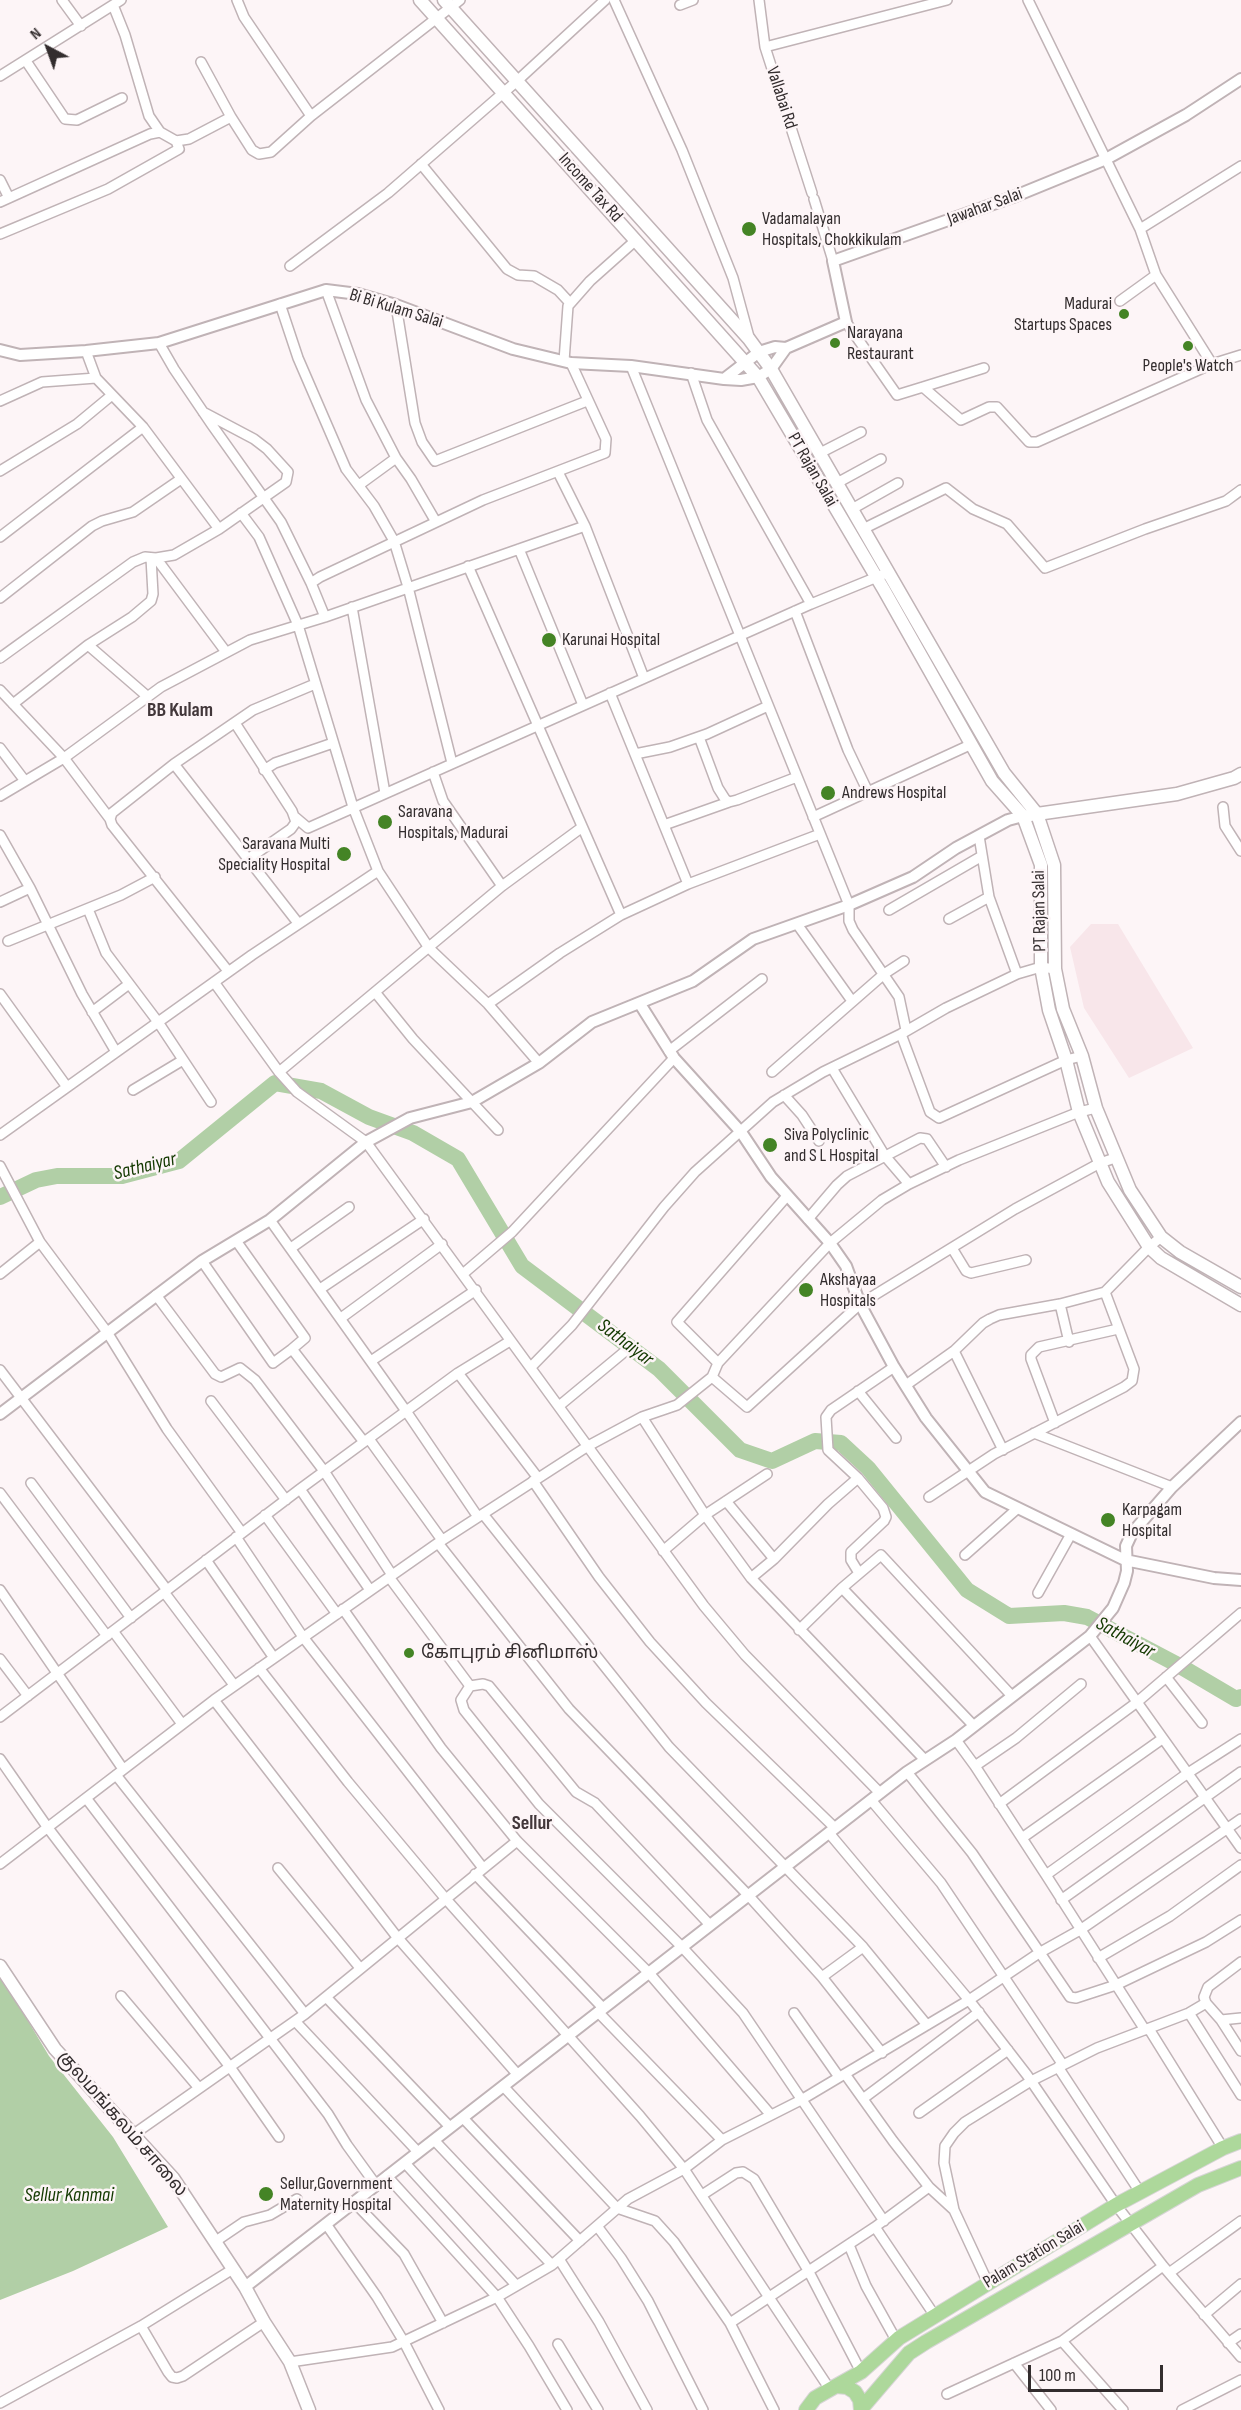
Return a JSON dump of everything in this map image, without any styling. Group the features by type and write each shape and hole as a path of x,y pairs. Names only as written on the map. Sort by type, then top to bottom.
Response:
{"main road":[{"name":"Income Tax Rd","path":"420,0 758,377"},
{"name":"Income Tax Rd","path":"452,3 517,81 749,339 771,369"},
{"name":"PT Rajan Salai","path":"771,369 863,529 882,575"},
{"name":"PT Rajan Salai","path":"758,377 882,575 942,680 1004,773 1037,814 1054,866 1055,969 1063,1009 1082,1056 1096,1108 1130,1190 1161,1238 1180,1252 1241,1287"},
{"name":"PT Rajan Salai","path":"942,680 972,744 993,781 1023,816 1041,865 1041,967 1049,1010 1066,1060 1079,1112 1108,1182 1149,1247 1161,1258 1241,1305"},
{"path":"1023,816 1177,794 1241,774"},
{"name":"குலமங்கலம் சாலை","path":"0,1966 55,2049 173,2178 216,2241 290,2362 309,2410"},
{"name":"Palam Station Salai","path":"804,2409 833,2387 861,2372 896,2340 988,2283 1116,2205 1223,2148 1241,2141"},
{"name":"Palam Station Salai","path":"861,2410 909,2353 1198,2185 1241,2168"},
{"path":"833,2387 847,2387 855,2392 860,2400 861,2410"}],"street":[{"path":"62,0 81,26"},
{"path":"237,0 244,17 311,116"},
{"path":"290,266 387,194 517,81 605,0"},
{"path":"614,0 690,171 733,278 749,339"},
{"path":"680,5 693,0"},
{"name":"Vallabai Rd","path":"759,0 765,47 833,261"},
{"path":"765,47 945,0"},
{"path":"1028,0 1140,230 1156,275 1212,364"},
{"path":"0,76 117,2 149,116 159,132 176,141 189,139 231,117"},
{"path":"201,62 252,150 264,154 271,152 311,116 437,19 452,3"},
{"path":"26,61 65,119 76,120 122,98"},
{"name":"Jawahar Salai","path":"833,261 1013,197 1106,159 1186,115 1241,79"},
{"path":"0,180 4,200 159,132"},
{"path":"0,234 108,189 179,150 176,141"},
{"path":"421,164 507,269 518,275 534,276 558,290 570,303"},
{"path":"1140,230 1241,166"},
{"path":"311,582 483,500 605,453 606,439 568,362 568,306 590,282 636,240"},
{"path":"833,261 846,322 897,395 984,368"},
{"path":"1120,301 1156,275"},
{"path":"326,290 366,400 396,458 436,522"},
{"name":"Bi Bi Kulam Salai","path":"0,350 20,354 86,351 159,343 326,290 357,294 396,305 513,349 568,362 631,366 741,380 758,377 771,369"},
{"path":"280,304 298,358 346,469 374,506 394,542 408,587 452,763"},
{"path":"396,305 415,423 422,442 435,461 587,401"},
{"path":"723,379 759,352 775,347 786,348 846,322"},
{"path":"159,343 203,412 281,522 325,616"},
{"path":"771,369 786,348"},
{"path":"86,351 96,378 143,427 219,530"},
{"path":"923,387 961,420 989,407 997,407 1029,442 1037,442 1212,364 1241,355"},
{"path":"631,366 849,905 849,921 899,996 903,1032 930,1112 939,1118 1066,1060 1082,1056"},
{"path":"691,373 707,420 811,604"},
{"path":"0,401 42,382 96,378"},
{"path":"0,471 77,424 112,395"},
{"path":"0,658 126,567 145,558 174,555 219,530 286,482 289,477 285,467 254,439 203,412"},
{"path":"0,537 143,427"},
{"path":"820,453 861,432"},
{"path":"359,485 396,458"},
{"path":"837,483 881,459"},
{"path":"558,472 585,526 644,678"},
{"path":"0,598 92,526 102,520 133,512 182,479"},
{"path":"852,509 898,483"},
{"path":"863,529 946,488 973,509 1007,524 1045,568 1145,529 1226,501 1241,490"},
{"path":"241,513 259,537 298,626 353,807 378,870 429,948 488,1004 539,1063"},
{"path":"0,796 64,758 161,687 250,640 298,626 585,526"},
{"path":"519,549 583,705"},
{"path":"13,704 88,645 132,617 151,601 154,558"},
{"path":"154,558 226,652"},
{"path":"468,566 536,726 621,915"},
{"path":"235,723 295,817 308,828 740,635 882,575"},
{"path":"352,607 385,793"},
{"path":"795,611 848,750 868,792"},
{"path":"88,645 148,697"},
{"path":"110,819 112,813 174,764 253,710 315,684"},
{"path":"0,691 64,758 110,819 112,825 228,971"},
{"path":"610,693 688,884"},
{"path":"635,754 670,747 699,737 768,706"},
{"path":"699,737 718,788 729,802"},
{"path":"264,770 333,743"},
{"path":"813,817 972,744"},
{"path":"0,748 25,780"},
{"path":"174,764 298,923"},
{"path":"433,772 443,801 502,886"},
{"path":"664,825 797,777"},
{"path":"1223,807 1225,826 1241,851"},
{"path":"0,1414 202,1261 270,1221 366,1142 410,1118 472,1102 539,1063 592,1022 693,981 753,939 849,905 914,877 956,848 1008,820 1023,816"},
{"path":"248,859 291,829 296,822 295,817"},
{"path":"279,1072 502,886 581,828"},
{"path":"488,1004 560,953 621,915 688,884 820,834"},
{"path":"0,835 30,888 92,1012 116,1052"},
{"path":"979,836 989,897 1017,974"},
{"path":"889,910 982,856"},
{"path":"0,1135 228,971 378,870"},
{"path":"8,941 88,909 155,877"},
{"path":"0,902 30,888"},
{"path":"949,919 989,897"},
{"path":"88,909 100,942 158,1022 211,1102"},
{"path":"797,924 852,1001"},
{"path":"772,1072 884,974 904,961"},
{"path":"531,1367 572,1325 664,1207 695,1172 773,1102 946,1008 1017,974 1041,967 1055,969"},
{"path":"464,1273 512,1232 671,1055 762,979"},
{"path":"214,982 279,1072 297,1092 366,1142 464,1273 510,1341 704,1606 745,1655 880,1793"},
{"path":"92,1012 129,984"},
{"path":"375,992 414,1039 498,1130"},
{"path":"0,994 67,1087"},
{"path":"640,1004 671,1055 741,1132 771,1177 830,1243 846,1266 860,1304 894,1367 926,1418 985,1492 1125,1560 1214,1578 1241,1580"},
{"path":"133,1090 183,1060"},
{"path":"832,1068 885,1156 909,1184"},
{"path":"784,1095 802,1115 819,1141"},
{"path":"0,1864 234,1685 440,1541 588,1446 642,1417 677,1405 712,1377 718,1363 830,1243 882,1200 909,1184 946,1167 1079,1112 1096,1108"},
{"path":"808,1219 837,1185 860,1168 920,1138 925,1137 946,1167"},
{"path":"712,1377 747,1407 860,1304 1015,1209 1101,1163 1115,1158"},
{"path":"0,1166 40,1242 107,1332 167,1429 239,1535 303,1637 479,1871 601,2010 722,2140"},
{"path":"718,1363 677,1322 788,1196"},
{"path":"291,1248 349,1207"},
{"path":"320,1289 424,1219"},
{"path":"270,1221 481,1515 669,1747 863,1947 927,2025"},
{"path":"906,1385 954,1351 983,1323 999,1315 1060,1304 1105,1292 1149,1247 1161,1238"},
{"path":"0,1274 40,1242"},
{"path":"202,1261 273,1363 305,1338 237,1242"},
{"path":"341,1318 442,1244"},
{"path":"952,1248 966,1270 971,1273 1026,1260"},
{"path":"371,1361 476,1290"},
{"path":"929,1497 1003,1450 1124,1388 1132,1381 1134,1369 1105,1292"},
{"path":"156,1295 216,1374 221,1377 240,1368 255,1380 324,1471 391,1576 470,1686"},
{"path":"1060,1304 1069,1342"},
{"path":"1055,1423 1031,1355 1039,1347 1118,1329"},
{"path":"0,1717 366,1440 458,1373 510,1341"},
{"path":"559,1406 629,1348"},
{"path":"292,1349 366,1440 440,1541 569,1708 748,1894 822,1977 882,2053"},
{"path":"954,1351 1003,1450"},
{"path":"859,1573 852,1560 851,1552 886,1517 883,1508 858,1478 828,1450 826,1418 831,1410 894,1367"},
{"path":"0,1370 234,1685"},
{"path":"458,1373 535,1480 599,1577 650,1642 832,1830 1008,2050 1116,2205 1166,2270 1241,2357"},
{"path":"858,1391 896,1438"},
{"path":"211,1401 286,1500"},
{"path":"642,1417 705,1515 752,1578 925,1760"},
{"path":"245,2287 748,1894 907,1772 956,1740 1011,1695 1090,1636 1113,1608 1124,1583 1127,1571 1126,1546 1132,1533 1172,1487 1241,1422"},
{"path":"1034,1433 1172,1487"},
{"path":"663,1551 705,1515 767,1474"},
{"path":"752,1578 858,1478"},
{"path":"31,1483 131,1618"},
{"path":"300,1489 370,1590"},
{"path":"0,1493 182,1724"},
{"path":"726,1501 774,1559"},
{"path":"965,1555 1018,1508"},
{"path":"266,1515 441,1748 517,1841 649,1973 770,2114"},
{"path":"1038,1593 1071,1534"},
{"path":"799,1630 877,1556 884,1557 1011,1695"},
{"path":"206,1560 274,1658"},
{"path":"842,1588 973,1725"},
{"path":"0,1590 119,1772 305,2014"},
{"path":"999,1804 1136,1703 1241,1613"},
{"path":"1090,1636 1241,1848"},
{"path":"0,1659 28,1696"},
{"path":"259,1668 348,1782 445,1899 640,2116 684,2169 833,2387"},
{"path":"1166,1677 1202,1723"},
{"path":"975,1766 1016,1738 1081,1683"},
{"path":"710,1925 595,1803 576,1792 489,1686 483,1684 470,1686 461,1700 464,1710 539,1804 682,1947 743,2013 884,2221"},
{"path":"214,1700 397,1937 518,2075"},
{"path":"1022,1838 1162,1739"},
{"path":"1046,1875 1188,1773 1241,1739"},
{"path":"956,1740 1223,2148"},
{"path":"0,1759 48,1828 230,2067 279,2137"},
{"path":"907,1772 972,1852 1070,1997 1076,1998 1116,1985 1206,1942 1241,1920"},
{"path":"1061,1900 1241,1772"},
{"path":"86,1798 328,2114 376,2185"},
{"path":"871,1800 941,1883 1005,1976 1140,2192"},
{"path":"290,2362 392,2347 497,2297 556,2262 628,2199 684,2169 722,2140 801,2100 969,2000 1039,1953 1080,1930 1241,1819"},
{"path":"134,2134 305,2014 517,1841"},
{"path":"1098,1958 1170,1916 1241,1865"},
{"path":"278,1868 360,1968"},
{"path":"822,1977 863,1947"},
{"path":"1241,1962 1208,1987 1204,1997 1206,2004 1221,2020 1241,2051"},
{"path":"121,1996 199,2088"},
{"path":"326,1997 450,2127"},
{"path":"988,2283 954,2210 944,2163 945,2146 954,2133 965,2122 1031,2081 1097,2048 1189,2013 1206,2004"},
{"path":"864,2098 979,2012"},
{"path":"794,2013 842,2076 864,2098 893,2142 929,2187 954,2210"},
{"path":"1189,2013 1241,2095"},
{"path":"1221,2020 1241,2018"},
{"path":"295,2021 418,2152"},
{"path":"919,2113 1008,2050"},
{"path":"502,2086 617,2208 655,2222 674,2242 730,2323 774,2410"},
{"path":"463,2118 580,2241"},
{"path":"434,2140 556,2262 599,2322 646,2410"},
{"path":"405,2163 516,2285"},
{"path":"702,2195 736,2173 743,2172 754,2179 809,2272 861,2372"},
{"path":"387,2176 497,2297 567,2410"},
{"path":"730,2323 875,2228 929,2187"},
{"path":"216,2241 244,2222 270,2215 297,2199"},
{"path":"354,2202 404,2254 443,2323"},
{"path":"947,2394 1062,2341 1241,2221"},
{"path":"326,2224 377,2297 404,2342 439,2410"},
{"path":"597,2226 621,2258 648,2301 703,2410"},
{"path":"875,2228 935,2316"},
{"path":"849,2245 866,2286 896,2340"},
{"path":"4,2410 0,2402 141,2326 233,2269"},
{"path":"1204,2315 1241,2284"},
{"path":"141,2326 168,2372 172,2377 177,2378 264,2322"},
{"path":"1228,2343 1241,2334"},
{"path":"1062,2341 1123,2410"},
{"path":"558,2344 598,2410"},
{"path":"1014,2363 1052,2410"},
{"path":"1182,2410 1241,2380"}],"shaded area":[{"path":"1091,924 1118,924 1193,1048 1129,1078 1084,1008 1070,947"}],"water":[{"name":"Sellur Kanmai","path":"0,1974 49,2056 113,2137 168,2227 73,2271 0,2300"}],"waterway":[{"name":"Sathaiyar","path":"0,1197 36,1180 57,1176 122,1176 179,1161 275,1083 321,1091 369,1117 413,1133 458,1159 522,1266 659,1369 740,1450 772,1461 815,1441 841,1443 868,1468 967,1590 1009,1616 1064,1613 1087,1617 1180,1666 1236,1699 1241,1697"}],"place":[{"name":"Vadamalayan Hospitals, Chokkikulam","path":"749,229"},
{"name":"Madurai Startups Spaces","path":"1124,314"},
{"name":"Narayana Restaurant","path":"835,343"},
{"name":"People's Watch","path":"1188,346"},
{"name":"Karunai Hospital","path":"549,640"},
{"name":"Andrews Hospital","path":"828,793"},
{"name":"Saravana Hospitals, Madurai","path":"385,822"},
{"name":"Saravana Multi Speciality Hospital","path":"344,854"},
{"name":"Siva Polyclinic and S L Hospital","path":"770,1145"},
{"name":"Akshayaa Hospitals","path":"806,1290"},
{"name":"Karpagam Hospital","path":"1108,1520"},
{"name":"கோபுரம் சினிமாஸ்","path":"409,1653"},
{"name":"Sellur,Government Maternity Hospital","path":"266,2194"}],"district":[{"name":"BB Kulam","path":"180,711"},
{"name":"Sellur","path":"532,1824"}]}
